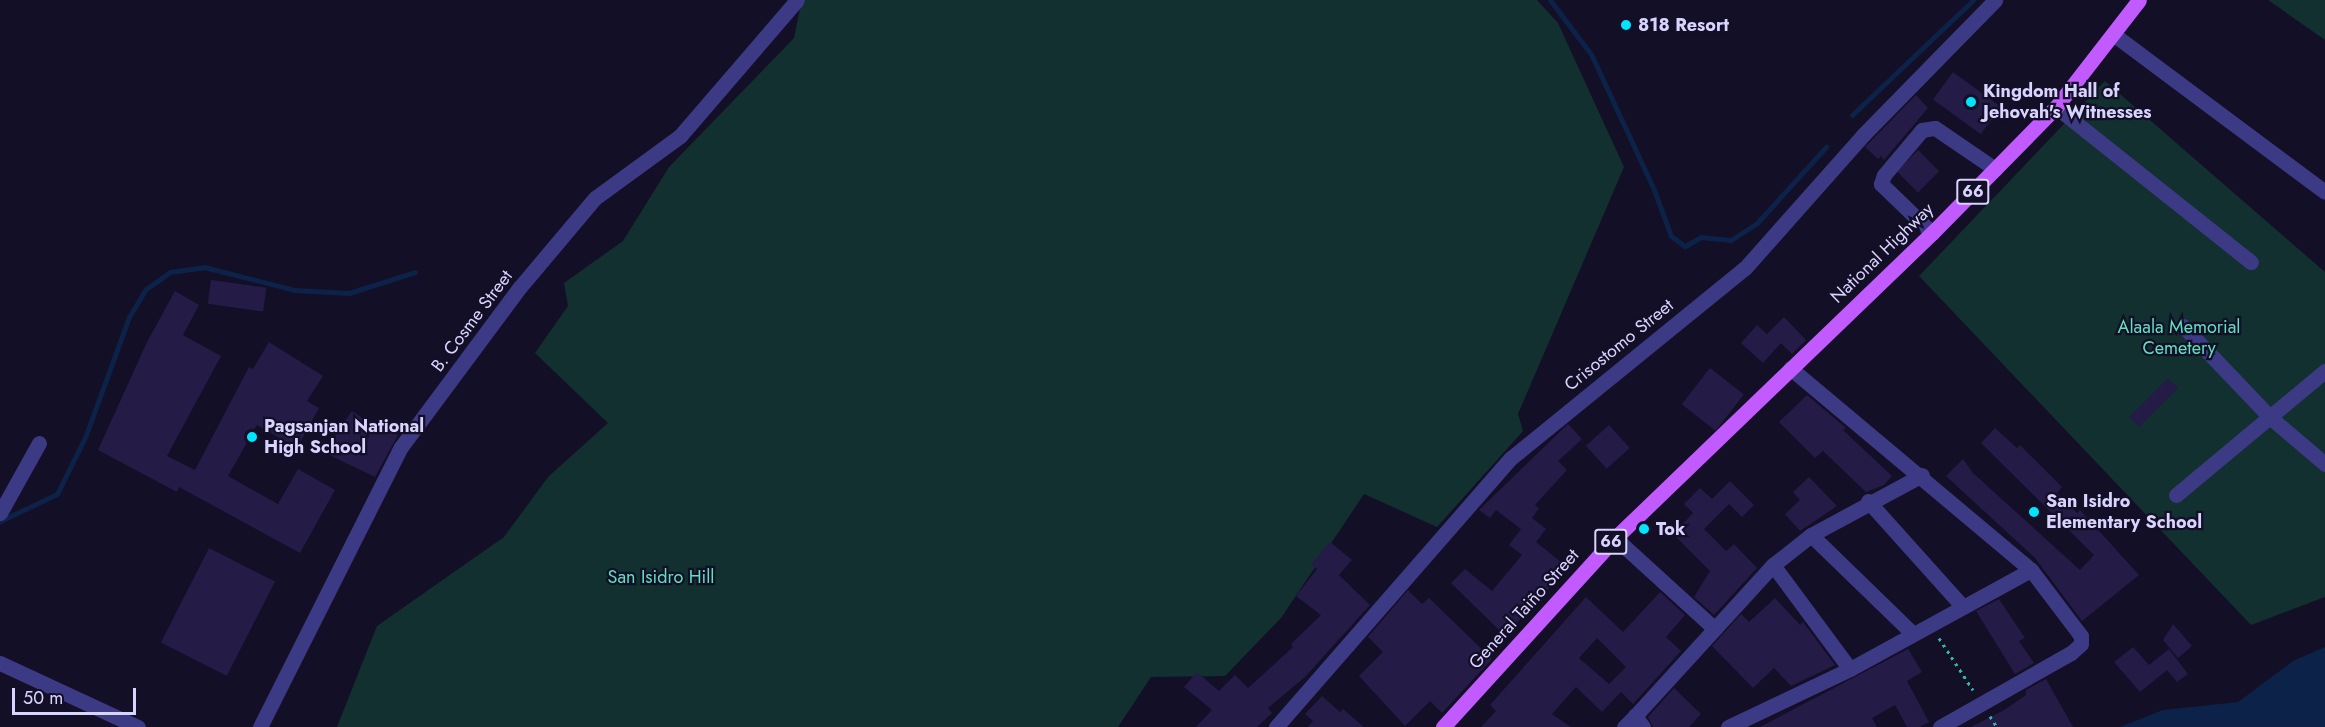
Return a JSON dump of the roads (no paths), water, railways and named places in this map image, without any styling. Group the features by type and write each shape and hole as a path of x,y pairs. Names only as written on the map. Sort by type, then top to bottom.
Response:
{"main road":[{"name":"National Highway","path":"1790,368 1932,233 2055,107 2139,0"},
{"name":"General Taiño Street","path":"1443,727 1615,538 1790,368"}],"street":[{"name":"B. Cosme Street","path":"260,727 401,447 520,288 595,198 680,136 797,0"},
{"name":"Crisostomo Street","path":"1276,727 1511,458 1745,268 1863,135 1995,0"},
{"path":"2113,34 2325,192"},
{"path":"2055,107 2250,261"},
{"path":"1932,233 1881,184 1884,175 1922,130 1935,128 1995,169"},
{"path":"2183,326 2271,418 2325,464"},
{"path":"1790,368 1922,475 2031,570 2081,636 2081,644 1983,705 1940,727"},
{"path":"2176,495 2325,371"},
{"path":"0,513 39,443"},
{"path":"1634,723 1714,628 1773,565 1811,535 1868,501 1922,475"},
{"path":"1868,501 1963,607"},
{"path":"1811,535 1913,634"},
{"path":"1615,538 1714,628"},
{"path":"1773,565 1850,669"},
{"path":"1728,727 1850,669 2031,570"},
{"path":"0,663 138,727"}],"water":[{"path":"2325,647 2325,727 2120,727 2163,710 2238,702 2293,661"}],"waterway":[{"path":"1550,0 1591,54 1654,190 1671,236 1685,246 1701,237 1731,240 1757,223 1826,147"},
{"path":"1852,115 1973,0"},
{"path":"0,521 57,494 86,435 129,317 146,289 170,272 204,267 295,290 349,293 415,272"}],"place":[{"name":"818 Resort","path":"1626,25"},
{"name":"Kingdom Hall of Jehovah's Witnesses","path":"1971,102"},
{"name":"Pagsanjan National High School","path":"252,437"},
{"name":"San Isidro Elementary School","path":"2034,512"},
{"name":"Tok","path":"1644,529"}],"park label":[{"name":"Alaala Memorial Cemetery","path":"2179,338"},
{"name":"San Isidro Hill","path":"661,577"}]}
